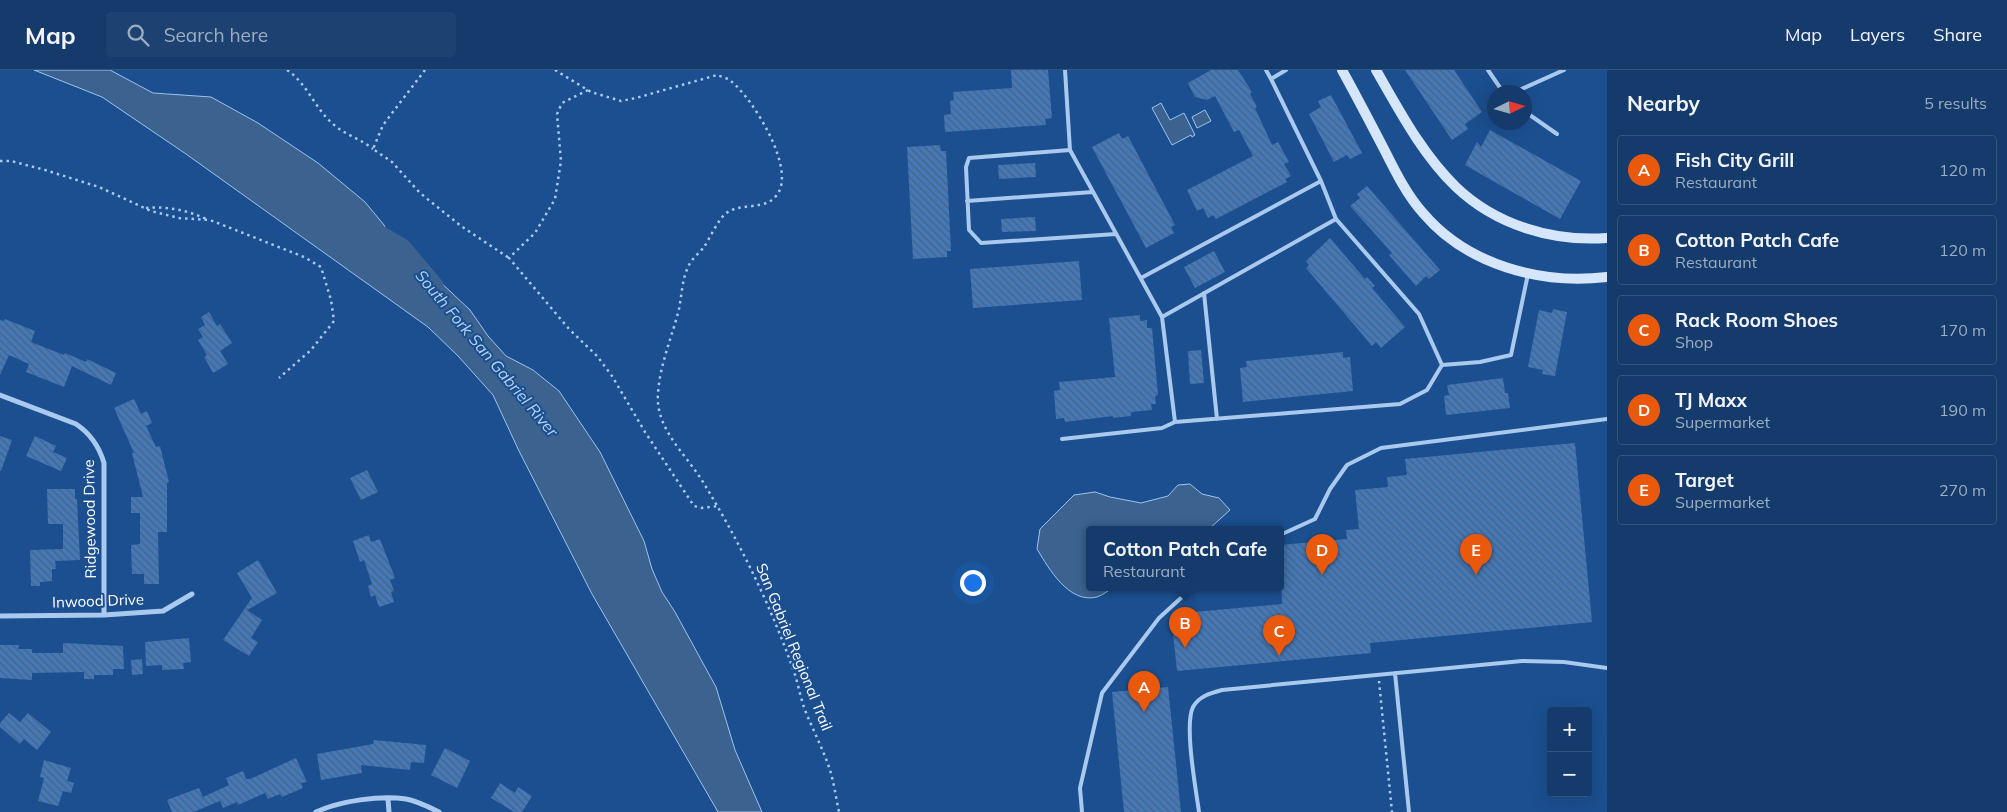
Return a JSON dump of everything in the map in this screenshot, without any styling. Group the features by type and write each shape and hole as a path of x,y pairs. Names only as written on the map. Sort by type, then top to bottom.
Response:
{"street":[{"path":"1342,70 1401,181 1422,212 1448,236 1469,250 1491,261 1528,274 1558,278 1607,277"},
{"path":"1376,70 1430,158 1455,186 1473,201 1511,222 1538,232 1561,238 1607,238"},
{"name":"Ridgewood Drive","path":"0,395 76,424 86,430 100,450 104,463 104,615"},
{"name":"Inwood Drive","path":"0,616 104,615 164,611 192,594"},
{"path":"389,799 389,812"},
{"path":"316,812 346,803 389,799 406,799 439,812"}],"lane":[{"path":"1065,70 1070,150 1162,316 1175,422"},
{"path":"1266,70 1321,181 1336,219 1419,314 1442,365"},
{"path":"1271,78 1286,70"},
{"path":"1488,70 1498,85"},
{"path":"1531,85 1564,70"},
{"path":"1532,116 1557,134"},
{"path":"1070,150 969,158 966,167 969,230 981,243 1116,234"},
{"path":"1141,278 1321,181"},
{"path":"967,201 1093,192"},
{"path":"1162,316 1336,219"},
{"path":"1442,365 1480,362 1511,355 1528,274"},
{"path":"1204,293 1217,419"},
{"path":"1062,439 1162,428 1175,422 1400,404 1427,390 1442,365"},
{"path":"1284,533 1315,519 1330,489 1347,465 1381,448 1607,419"},
{"path":"1082,812 1080,788 1102,693 1159,618 1189,591"},
{"path":"1198,812 1189,726 1193,707 1206,694 1222,690 1522,661 1564,662 1607,668"},
{"path":"1395,673 1409,812"}],"path":[{"path":"287,70 296,76 332,124 349,135 365,142 392,162 420,194 461,226 509,258 569,329 597,356 607,369 645,432 694,506 701,508 718,506"},
{"path":"373,149 383,125 425,70"},
{"name":"San Gabriel Regional Trail","path":"555,70 588,90 607,98 621,101 717,76 730,80 739,88 763,122 778,154 781,187 776,196 767,203 732,209 722,216 707,242 690,264 682,283 679,307 662,370 658,393 659,411 672,441 693,466 718,506 755,576 794,670 805,709 830,772 839,812"},
{"path":"509,258 535,233 555,199 562,161 557,114 562,103 588,90"},
{"path":"0,162 11,161 45,170 99,187 143,208 178,218 210,220"},
{"path":"143,208 159,207 184,211 304,257 321,267 331,300 334,321 311,350 279,378"},
{"path":"1378,674 1392,812"}],"water":[{"path":"34,70 110,70 153,93 211,97 258,123 318,163 365,202 384,225 394,248 400,255 436,278 470,310 488,336 506,356 533,370 559,391 600,452 644,541 652,569 662,592 716,687 735,750 762,812 718,812 592,594 519,451 493,395 458,356 428,327 186,154 102,97"},
{"path":"1161,103 1170,120 1184,113 1195,135 1192,137 1191,135 1172,145 1152,108"},
{"path":"1205,110 1211,121 1197,128 1192,117"},
{"path":"1190,484 1202,494 1219,498 1230,510 1212,526 1086,526 1086,591 1107,591 1097,597 1087,598 1069,590 1054,575 1037,549 1040,529 1074,495 1095,492 1141,503 1168,496 1178,485"}],"building":[{"path":"1011,70 1048,70 1052,118 1045,119 1046,125 945,132 944,115 951,114 950,101 954,100 953,92 1012,88"},
{"path":"1211,70 1238,70 1252,92 1250,94 1257,107 1255,108 1272,145 1278,142 1289,162 1284,164 1291,176 1285,179 1287,182 1216,219 1213,215 1208,218 1203,208 1197,211 1187,190 1253,156 1239,130 1234,132 1215,96 1207,100 1195,97 1188,83"},
{"path":"1405,70 1454,70 1482,112 1465,124 1468,129 1452,140"},
{"path":"1331,95 1362,153 1350,159 1347,155 1334,162 1309,114 1321,107 1318,101"},
{"path":"1490,130 1581,181 1560,219 1465,165 1477,142 1481,147"},
{"path":"1119,133 1122,139 1128,136 1175,225 1171,227 1174,233 1146,248 1092,147"},
{"path":"940,145 941,151 946,151 951,251 947,251 947,257 913,259 907,147"},
{"path":"1035,163 1036,177 999,179 998,165"},
{"path":"1367,186 1440,270 1429,279 1426,276 1416,286 1389,255 1392,253 1350,206 1360,198 1357,194"},
{"path":"1035,217 1036,231 1002,232 1001,219"},
{"path":"1330,238 1365,279 1367,277 1375,286 1372,288 1405,327 1381,348 1376,342 1372,346 1306,268 1309,265 1306,261"},
{"path":"1214,251 1225,272 1195,288 1184,267"},
{"path":"1079,261 1082,300 973,308 970,269"},
{"path":"1553,309 1567,312 1555,376 1542,374 1543,370 1528,367 1539,310 1552,313"},
{"path":"209,312 217,326 220,324 232,343 220,351 228,364 213,373 204,357 207,355 198,340 203,337 198,329 205,325 201,317"},
{"path":"1140,315 1140,321 1147,320 1147,328 1152,328 1158,395 1155,396 1156,404 1151,404 1152,410 1131,412 1131,416 1113,418 1113,416 1065,422 1064,418 1056,419 1054,391 1060,390 1059,382 1115,377 1109,318"},
{"path":"5,319 35,331 31,342 86,362 87,359 116,373 111,385 72,366 64,387 26,372 29,364 9,355 0,375 0,320 4,321"},
{"path":"1201,350 1204,383 1190,384 1188,351"},
{"path":"1343,352 1343,358 1350,357 1353,391 1243,402 1240,368 1247,367 1246,361"},
{"path":"1503,378 1510,408 1446,415 1444,396 1449,395 1447,385"},
{"path":"134,399 141,414 147,411 152,423 146,426 156,447 160,446 169,482 167,483 167,532 158,532 159,584 144,584 144,574 132,574 131,545 140,544 140,513 131,513 131,497 143,497 132,453 134,453 114,408"},
{"path":"0,436 12,440 1,471 0,470"},
{"path":"35,436 56,446 53,452 67,458 61,471 26,456"},
{"path":"1575,443 1592,622 1370,643 1371,653 1177,671 1171,614 1282,604 1282,591 1284,591 1284,545 1347,539 1346,530 1359,529 1355,490 1388,487 1387,477 1407,475 1405,459"},
{"path":"367,470 378,492 361,500 350,478"},
{"path":"47,489 75,489 80,560 55,561 56,569 52,569 52,581 40,582 40,586 31,586 30,550 63,549 63,524 48,524"},
{"path":"369,535 371,542 380,539 395,578 390,580 394,591 391,592 394,602 379,607 375,595 371,597 368,586 372,584 364,560 360,562 353,541"},
{"path":"258,560 277,593 247,610 262,620 251,638 258,642 249,656 223,640 252,598 237,573"},
{"path":"189,638 191,662 183,663 184,669 162,670 162,665 146,666 145,642"},
{"path":"63,643 123,646 124,669 113,669 113,675 94,675 94,679 84,679 84,672 32,673 32,680 0,678 0,645 19,645 18,649 32,649 32,653 63,653"},
{"path":"142,659 143,674 132,675 131,660"},
{"path":"1168,687 1181,812 1124,812 1112,692"},
{"path":"9,713 20,722 28,713 51,732 37,750 24,739 20,744 0,727 0,723"},
{"path":"374,740 426,745 424,763 411,762 410,770 361,765 362,773 321,780 317,754 373,744"},
{"path":"445,748 470,761 457,788 431,775"},
{"path":"296,758 307,782 301,783 303,788 282,797 280,794 268,799 265,793 238,805 237,802 223,808 220,801 193,812 172,812 167,800 199,788 203,797 229,785 226,778 243,771 246,779 250,779"},
{"path":"44,760 71,768 67,781 74,783 71,793 63,791 58,806 38,801 44,778 40,777"},
{"path":"500,783 515,793 518,787 532,796 522,812 514,812 491,798"}],"waterway":[{"name":"South Fork San Gabriel River","path":"365,228 401,249 433,287"}],"place":[{"name":"TJ Maxx","path":"1322,575"},
{"name":"Target","path":"1476,575"},
{"name":"Cotton Patch Cafe","path":"1185,648"},
{"name":"Rack Room Shoes","path":"1279,656"},
{"name":"Fish City Grill","path":"1144,712"}]}
